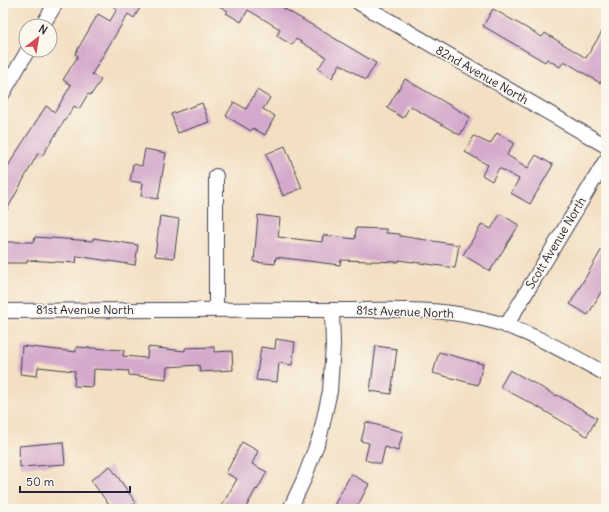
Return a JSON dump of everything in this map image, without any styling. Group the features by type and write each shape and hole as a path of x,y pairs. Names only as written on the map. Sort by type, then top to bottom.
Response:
{"street":[{"path":"47,18 56,3"},
{"name":"82nd Avenue North","path":"359,3 606,146"},
{"path":"3,93 23,58"},
{"name":"Scott Avenue North","path":"506,326 606,160"},
{"path":"216,176 216,309"},
{"name":"81st Avenue North","path":"3,311 216,309 438,311 479,318 518,329 556,347 606,374"},
{"path":"290,509 304,479 320,436 330,391 333,345 332,310"}],"building":[{"path":"108,3 143,3 134,18 128,14 92,74 101,80 91,95 88,94 79,109 74,106 42,156 38,153 3,217 3,175 46,106 55,112 71,85 63,80 78,56 75,54 98,14 110,21 117,9"},
{"path":"214,3 275,3 376,63 366,80 340,64 332,78 318,69 326,57 296,39 292,45 277,36 280,29 248,10 241,22 226,13 228,11"},
{"path":"493,9 542,37 545,33 586,58 606,25 606,74 600,83 564,61 560,67 547,59 545,62 483,26"},
{"path":"405,79 470,117 460,135 410,106 403,118 387,108"},
{"path":"257,90 270,98 263,109 275,116 265,135 253,128 251,131 226,116 234,102 246,109"},
{"path":"202,103 209,122 178,133 171,114"},
{"path":"497,133 514,143 507,155 528,168 536,155 553,165 530,204 511,193 519,179 499,168 492,181 482,175 488,165 465,152 474,136 490,144"},
{"path":"285,146 302,188 283,196 266,154"},
{"path":"145,149 166,153 158,199 141,196 143,183 130,181 133,164 142,166"},
{"path":"500,214 519,225 490,271 463,255 482,224 491,229"},
{"path":"258,215 280,218 278,237 322,242 323,235 355,239 356,228 386,229 386,233 400,234 400,236 459,245 455,268 399,260 399,262 341,260 340,265 276,257 275,264 254,262"},
{"path":"160,216 179,219 174,258 155,256"},
{"path":"35,237 93,241 93,238 138,245 135,265 77,256 76,263 27,260 27,263 3,263 3,242 34,242"},
{"path":"606,242 606,283 588,315 570,304"},
{"path":"276,339 295,342 292,365 279,363 277,382 256,380 261,347 275,349"},
{"path":"22,346 76,352 76,347 124,350 123,356 147,358 148,347 185,351 185,348 214,347 214,352 232,351 233,370 200,372 199,365 167,367 166,379 129,375 129,371 94,369 93,387 74,386 75,371 38,367 37,376 20,374"},
{"path":"376,346 397,349 391,394 370,391"},
{"path":"439,352 483,364 478,385 433,373"},
{"path":"510,370 597,418 587,436 538,407 500,387"},
{"path":"366,422 403,432 398,451 385,447 381,464 365,460 369,443 361,441"},
{"path":"63,442 65,464 20,467 19,446"},
{"path":"242,442 258,451 252,464 267,472 245,509 220,509 237,479 226,473"},
{"path":"110,466 136,503 127,509 112,509 91,480"},
{"path":"351,474 369,484 356,509 332,509"}]}
